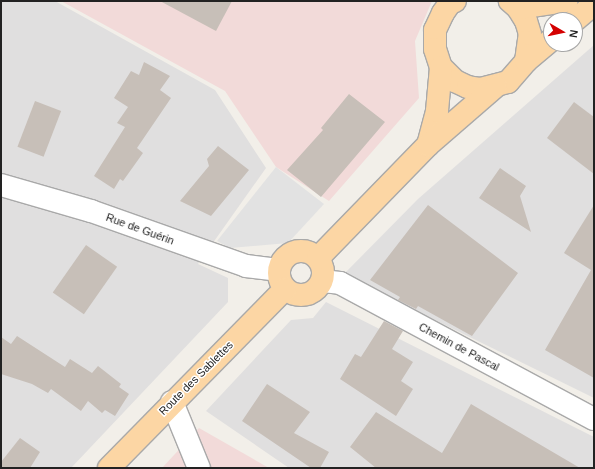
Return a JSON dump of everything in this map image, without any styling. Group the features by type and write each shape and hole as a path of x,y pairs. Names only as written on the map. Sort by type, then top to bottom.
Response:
{"main road":[{"path":"514,4 566,1"},
{"path":"450,2 435,30 434,49 441,67 455,81 468,87 495,87"},
{"path":"514,4 526,21 530,34 526,62"},
{"path":"583,13 594,4"},
{"path":"318,258 428,145 495,87 508,82 526,62 543,47"},
{"path":"428,145 437,111 441,67"},
{"path":"294,251 307,251 318,258 323,269 322,281 315,290 306,295 295,294 282,279 284,258 294,251"},
{"name":"Route des Sablettes","path":"109,468 172,402 282,279"}],"street":[{"name":"Rue de Guérin","path":"1,185 91,211 282,279"},
{"name":"Chemin de Pascal","path":"322,281 340,283 594,419"},
{"path":"172,402 199,468"}],"shaded area":[{"path":"1,1 55,1 215,90 266,168 198,264 228,278 228,302 71,468 1,468"},
{"path":"61,1 432,1 415,41 419,98 329,201 276,167 225,91"},
{"path":"594,45 594,398 343,275 418,199"},
{"path":"276,167 324,204 288,243 230,248 217,241"},
{"path":"326,302 594,437 594,468 289,468 206,411 291,320 313,318"},
{"path":"199,428 269,468 162,468"}],"building":[{"path":"160,1 232,1 216,31"},
{"path":"144,62 170,76 160,90 171,98 137,148 143,153 123,181 120,179 114,189 94,176 125,127 117,123 128,107 114,98 131,71 139,75"},
{"path":"349,94 385,122 321,197 287,170 323,130 321,128"},
{"path":"35,101 61,111 44,157 17,147"},
{"path":"574,102 594,117 594,174 547,138"},
{"path":"218,146 249,170 211,216 180,201 209,166 207,159"},
{"path":"500,168 526,186 520,196 531,232 479,198"},
{"path":"428,205 518,273 472,336 418,306 416,309 398,300 400,297 370,280"},
{"path":"594,205 594,378 545,350 591,270 564,253"},
{"path":"86,245 117,267 84,314 53,293"},
{"path":"384,321 403,331 392,349 413,362 401,381 413,389 396,416 340,379 355,354 361,357"},
{"path":"17,336 65,367 70,359 92,373 98,366 121,384 119,387 129,394 115,416 105,410 102,413 88,401 81,411 51,389 48,393 32,384 1,374 1,337 11,344"},
{"path":"267,384 310,412 294,433 329,452 320,468 311,468 242,421"},
{"path":"471,404 580,468 376,468 350,447 376,412 442,453"},
{"path":"20,438 40,452 30,468 1,468 1,462"}]}
